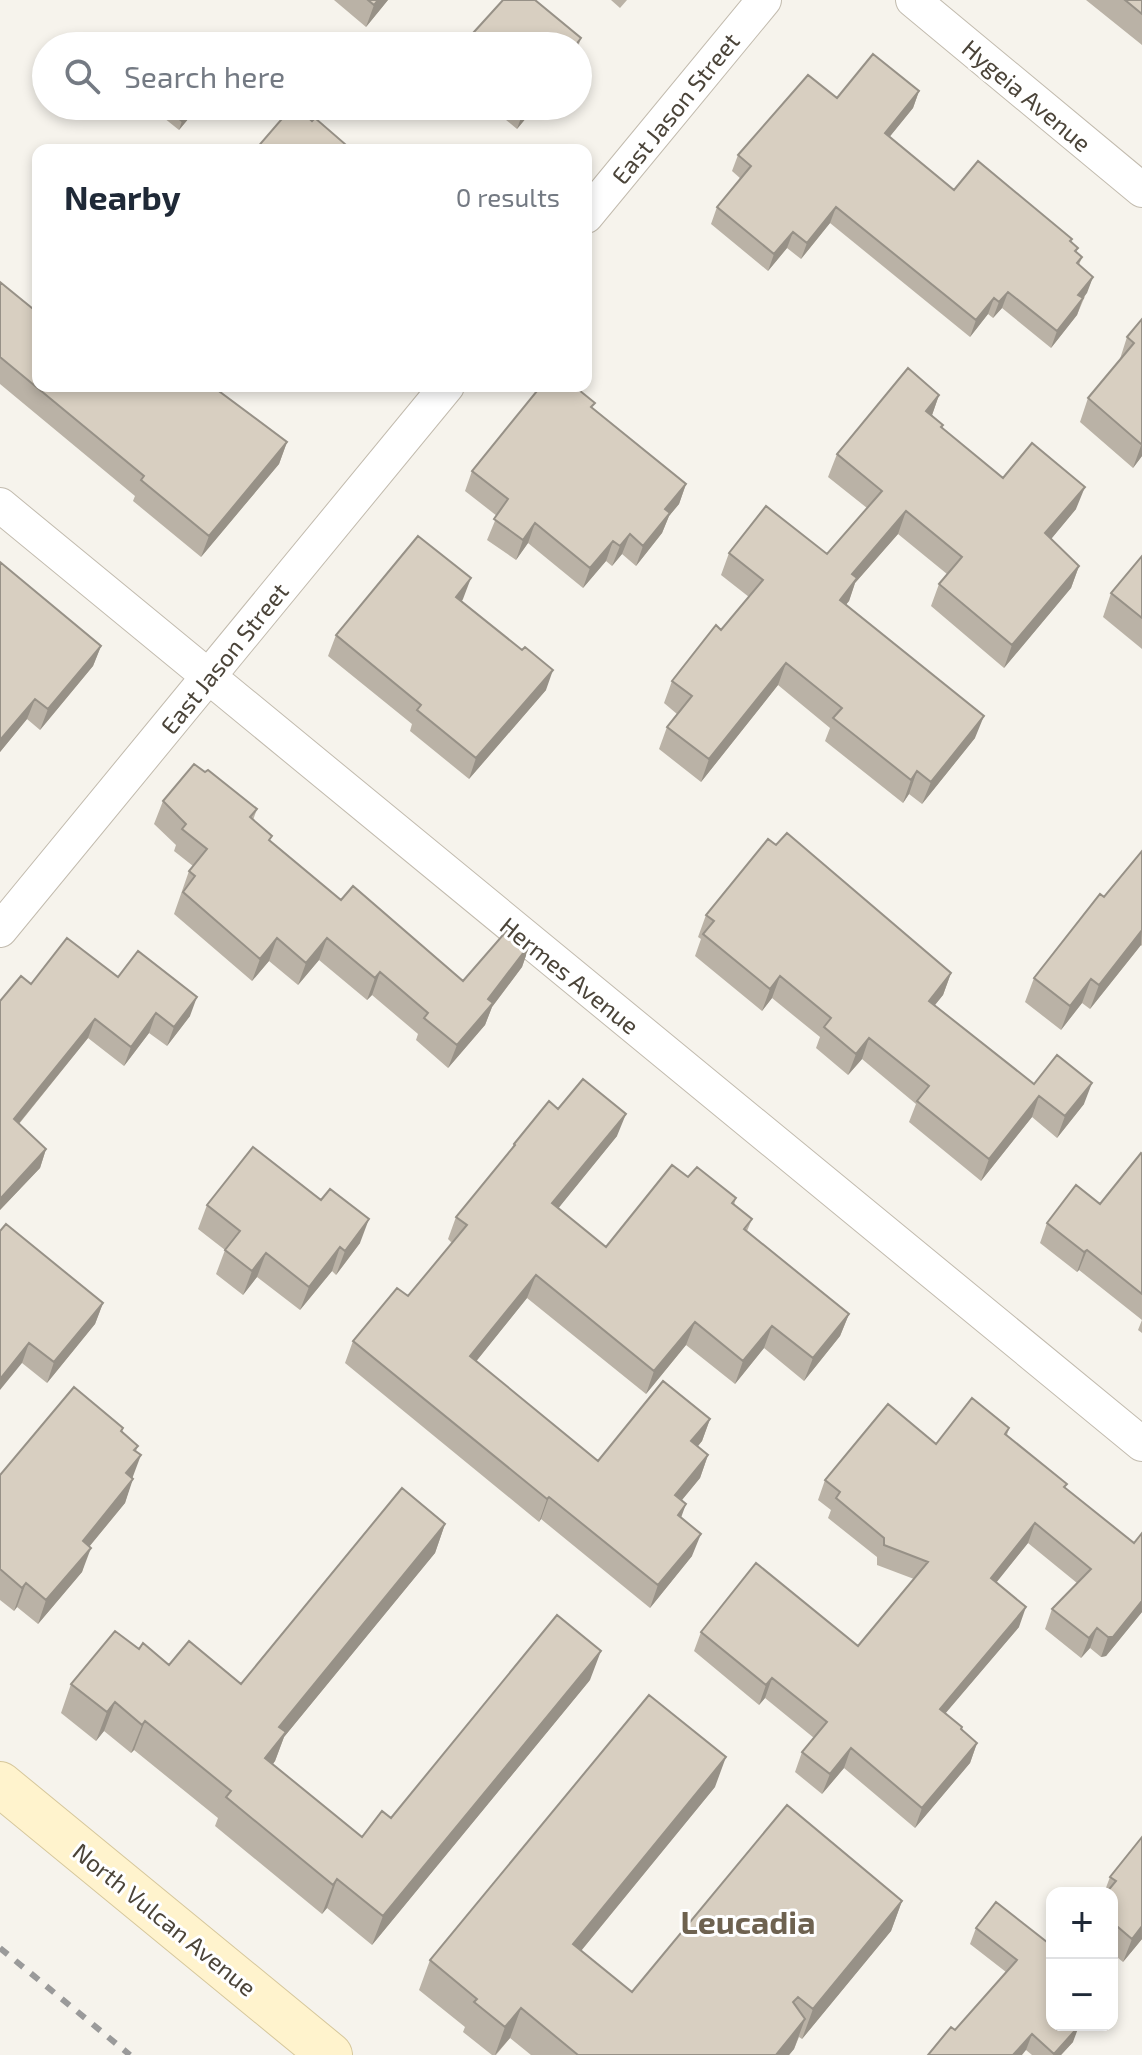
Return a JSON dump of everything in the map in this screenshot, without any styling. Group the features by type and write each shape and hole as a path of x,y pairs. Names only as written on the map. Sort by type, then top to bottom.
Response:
{"main road":[{"name":"North Vulcan Avenue","path":"0,1784 330,2055"}],"street":[{"name":"East Jason Street","path":"592,209 764,0"},
{"name":"Hygeia Avenue","path":"913,0 1142,190"},
{"name":"East Jason Street","path":"0,930 442,392"},
{"name":"Hermes Avenue","path":"0,505 1142,1444"}],"building":[{"path":"503,0 535,0 574,32 474,32"},
{"path":"1125,0 1142,0 1142,14"},
{"path":"873,54 919,91 885,133 954,190 978,161 1072,239 1070,241 1078,248 1075,251 1082,257 1077,263 1093,277 1078,295 1083,298 1057,331 1008,292 999,302 994,298 976,320 836,207 807,243 793,232 774,254 717,207 751,166 738,155 808,75 837,98"},
{"path":"281,120 317,120 345,144 260,144"},
{"path":"0,282 32,308 32,383 0,357"},
{"path":"1142,319 1141,444 1088,398 1134,343 1127,337"},
{"path":"908,368 939,395 926,411 1003,478 1032,443 1085,487 1045,533 1079,566 1012,645 939,584 962,557 906,511 852,574 857,578 840,600 984,716 931,782 917,771 911,780 833,718 842,708 786,663 709,759 667,727 692,696 672,681 716,625 721,630 763,580 729,553 766,506 827,554 882,491 837,454"},
{"path":"42,392 220,392 287,442 209,536 141,480 144,476"},
{"path":"536,392 581,392 595,403 591,407 686,484 665,509 670,513 643,546 630,534 620,546 613,541 590,568 535,523 523,540 494,519 508,499 472,471"},
{"path":"418,536 471,578 456,597 522,650 525,647 553,670 476,758 417,710 421,705 336,635"},
{"path":"1142,556 1142,618 1111,593"},
{"path":"0,562 101,646 48,709 35,699 0,740"},
{"path":"194,764 205,772 208,770 257,809 250,817 272,836 269,840 341,900 353,886 463,981 510,927 530,944 488,999 493,1003 457,1045 424,1018 428,1013 380,972 375,978 327,938 306,963 277,938 260,959 183,892 195,876 189,871 207,849 182,829 186,824 163,801"},
{"path":"787,833 951,973 929,1001 1034,1084 1057,1055 1092,1083 1065,1116 1039,1096 989,1159 917,1101 929,1086 869,1038 856,1054 824,1027 831,1018 780,976 770,989 703,934 714,921 706,915 768,839 776,845"},
{"path":"1142,851 1142,930 1099,985 1091,979 1070,1006 1034,978 1100,894 1104,897"},
{"path":"67,938 118,977 138,951 197,997 174,1027 156,1013 131,1047 95,1019 14,1119 46,1149 0,1199 0,1001 21,976 31,984"},
{"path":"583,1079 626,1114 552,1203 606,1247 672,1165 688,1177 697,1167 736,1198 732,1203 752,1219 744,1229 849,1314 813,1358 772,1326 743,1361 695,1322 654,1371 536,1275 470,1356 598,1461 663,1381 710,1419 691,1441 708,1455 675,1495 686,1504 678,1515 701,1534 658,1585 353,1341 397,1288 408,1296 467,1225 456,1217 514,1144 549,1101 558,1109"},
{"path":"253,1147 321,1200 330,1189 369,1219 345,1251 340,1247 309,1287 266,1253 252,1271 225,1250 240,1231 207,1205"},
{"path":"1141,1153 1142,1294 1047,1223 1076,1185 1100,1204"},
{"path":"6,1224 103,1303 54,1362 29,1343 0,1379 0,1231"},
{"path":"74,1387 123,1428 121,1431 138,1446 134,1450 141,1455 126,1473 133,1479 83,1541 91,1548 46,1600 26,1583 22,1588 0,1569 0,1475"},
{"path":"972,1398 1009,1428 1005,1434 1067,1484 1064,1487 1134,1543 1142,1533 1142,1601 1113,1637 1108,1637 1097,1628 1089,1638 1052,1609 1091,1569 1035,1523 991,1578 1026,1607 940,1709 977,1743 922,1808 851,1748 830,1774 802,1752 827,1722 772,1678 766,1685 701,1632 756,1563 858,1646 928,1562 884,1545 884,1538 836,1498 840,1492 825,1480 888,1404 936,1444"},
{"path":"402,1488 445,1524 279,1727 286,1732 265,1758 362,1837 382,1811 391,1818 557,1615 601,1651 383,1916 337,1879 333,1885 226,1797 231,1791 145,1721 142,1725 115,1702 107,1712 71,1684 115,1631 139,1649 143,1643 169,1665 189,1641 241,1684"},
{"path":"649,1695 726,1757 573,1944 632,1992 787,1805 902,1901 813,2009 798,1997 793,2002 805,2019 776,2055 578,2055 521,2008 505,2027 430,1960"},
{"path":"1142,1837 1142,1926 1132,1939 1118,1927 1118,1887 1111,1887 1116,1881 1110,1877"},
{"path":"996,1902 1046,1941 1046,2031 1075,2031 1054,2054 1032,2034 1013,2055 928,2055 951,2027 955,2030 1017,1960 976,1928"}],"railway":[{"path":"0,1948 130,2055"}],"district":[{"name":"Leucadia","path":"748,1921"}]}
